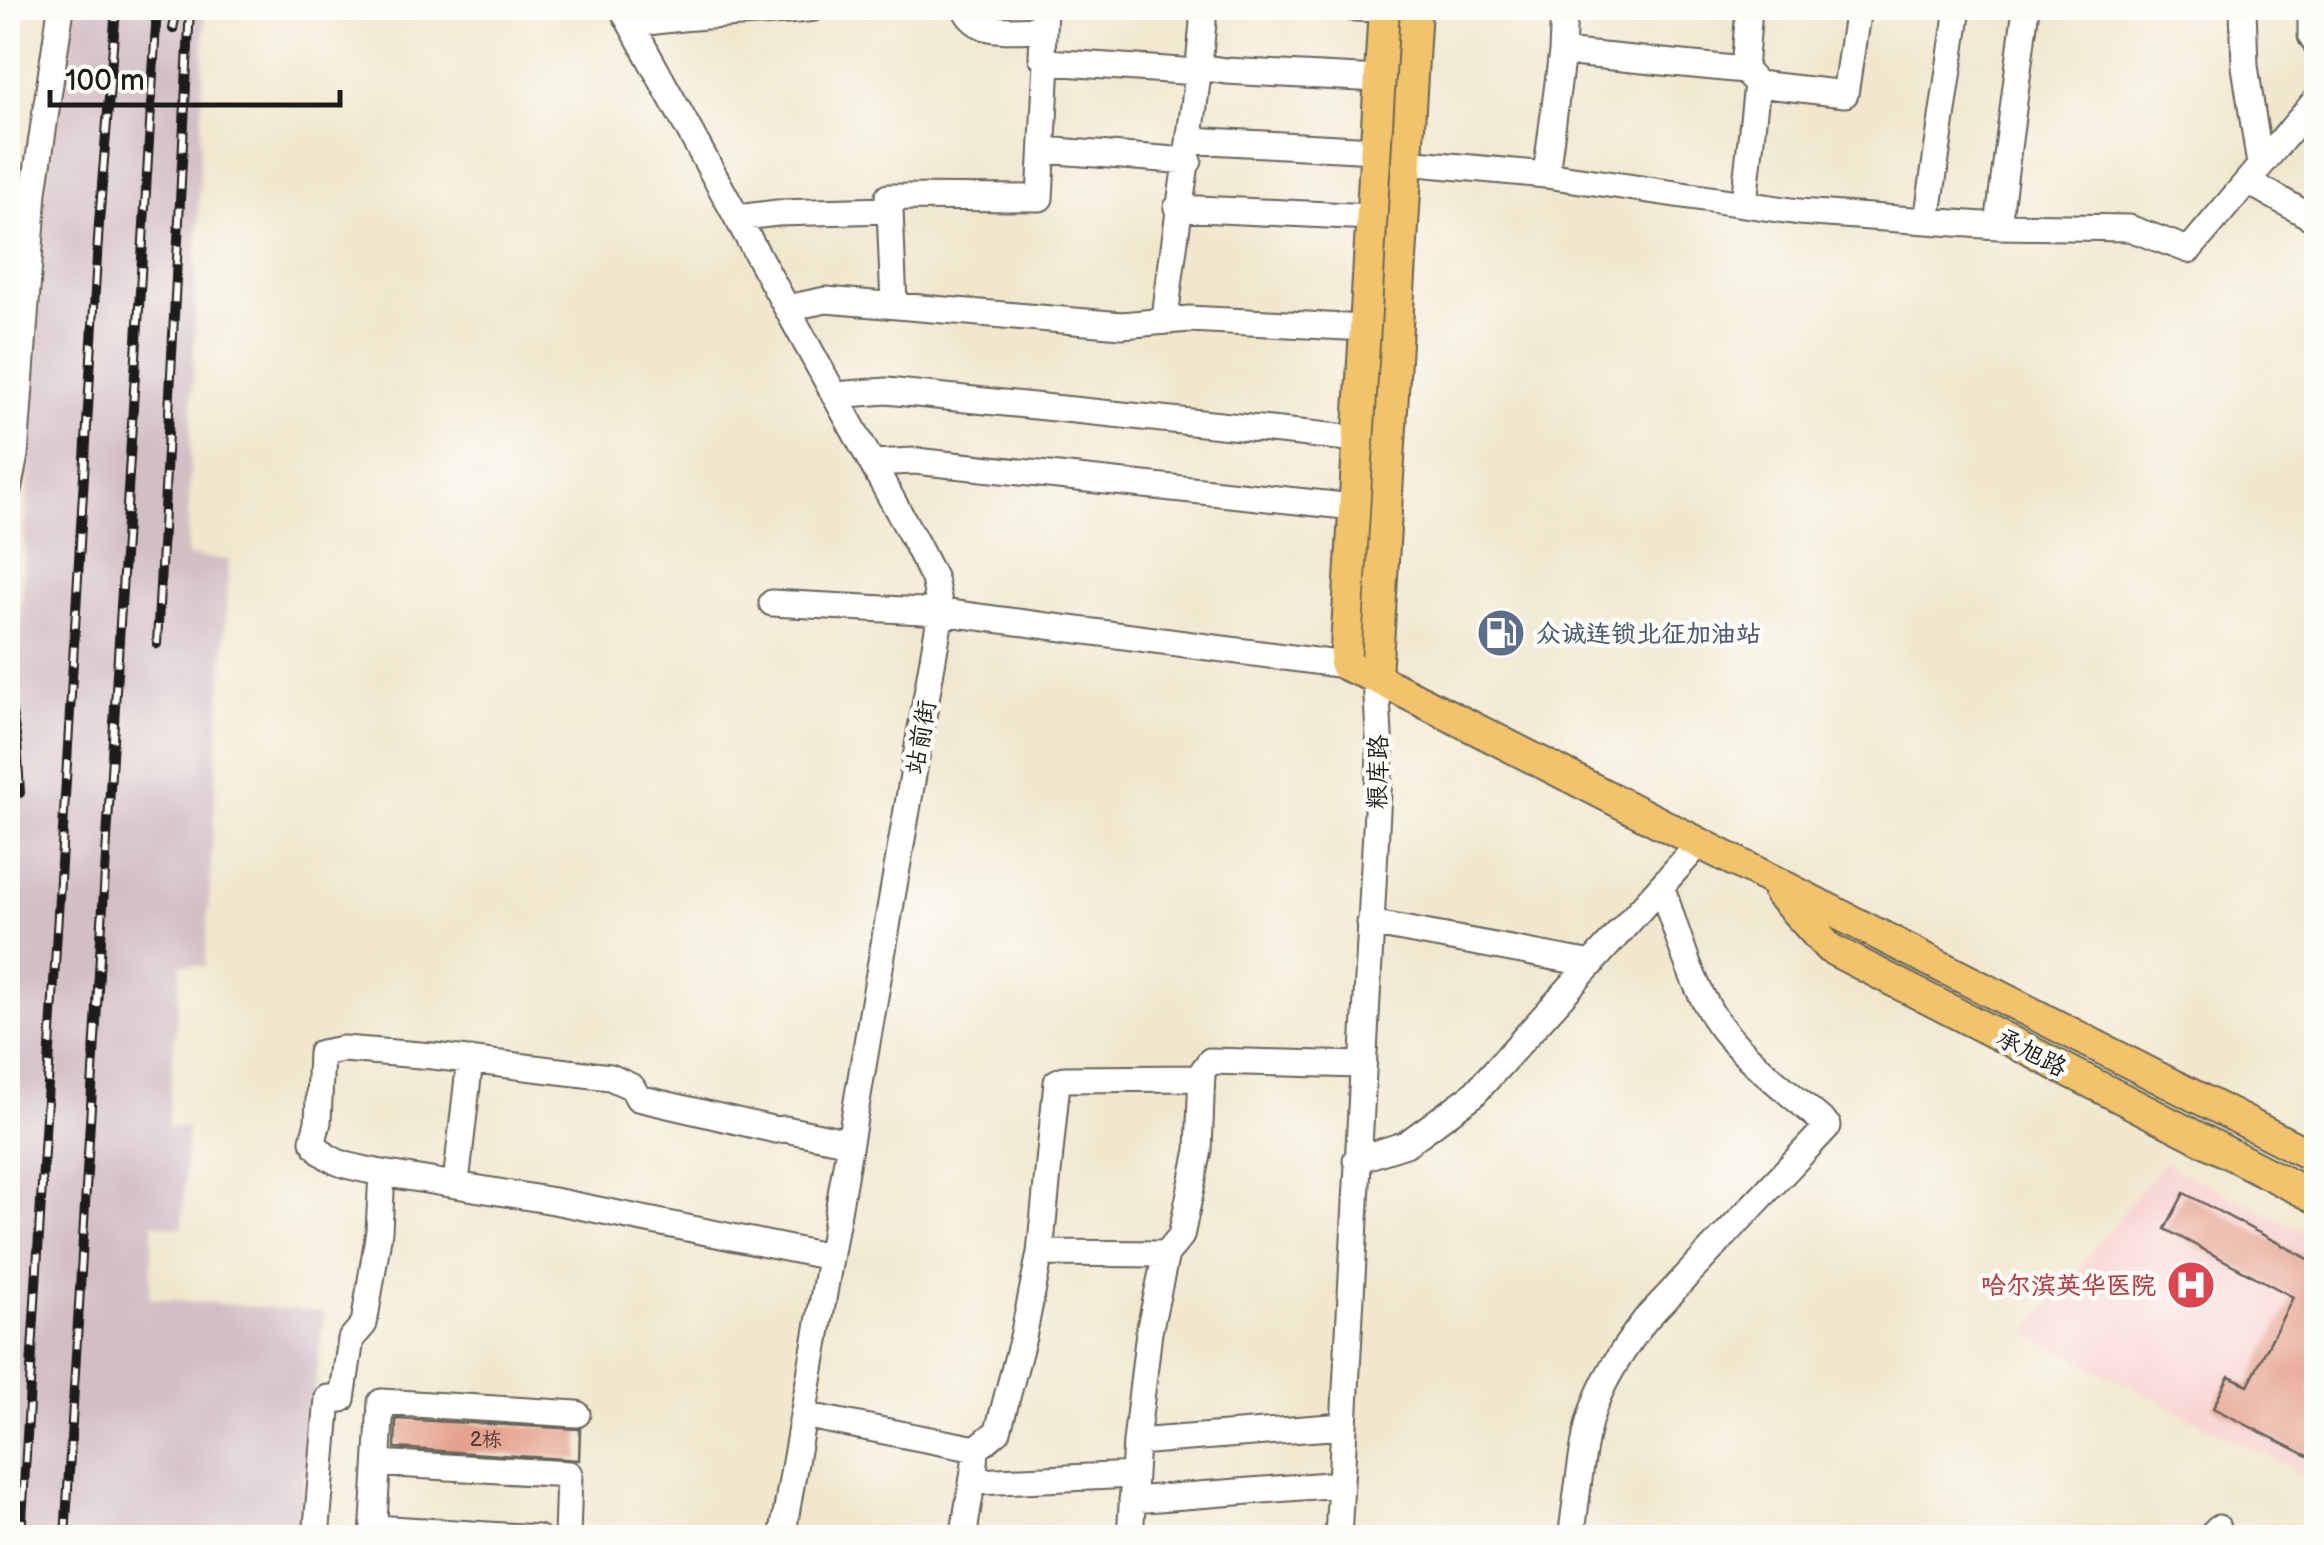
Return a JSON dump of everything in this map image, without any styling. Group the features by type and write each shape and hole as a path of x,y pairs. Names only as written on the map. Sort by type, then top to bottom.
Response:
{"main road":[{"path":"1345,666 1384,8"},
{"name":"粮库路","path":"1376,678 1416,8"},
{"name":"承旭路","path":"1345,666 1376,678 2316,1158"},
{"name":"承旭路","path":"1767,879 1829,948 2316,1198"}],"street":[{"path":"8,490 15,455 34,192 60,8"},
{"path":"627,16 814,8"},
{"path":"965,8 970,21 982,28 1043,18 1042,57 1047,62 1380,79"},
{"path":"1165,320 1177,208 1190,150 1204,8"},
{"path":"1353,8 1384,8"},
{"path":"1546,175 1564,8"},
{"path":"1744,203 1749,8"},
{"path":"1562,52 1845,94 1858,8"},
{"path":"1927,221 1958,8"},
{"path":"1998,226 2026,8"},
{"path":"2242,8 2255,174 2316,220"},
{"path":"2311,8 2311,36 2316,44"},
{"name":"站前街","path":"627,16 934,579 942,612 782,1538"},
{"path":"894,305 888,196 1040,198 1047,62"},
{"path":"1406,162 1546,175 1799,212 1998,226 2129,228 2188,250 2316,100"},
{"path":"1044,150 1375,150"},
{"path":"1177,208 1371,217"},
{"path":"737,218 890,210"},
{"path":"787,308 826,300 1104,324 1226,320 1365,328"},
{"path":"834,395 887,391 1358,439"},
{"path":"872,463 916,460 1354,507"},
{"path":"772,604 942,612 1345,666"},
{"name":"粮库路","path":"1338,1538 1380,755 1376,678"},
{"path":"1356,1160 1406,1144 1474,1094 1699,844"},
{"path":"1571,1538 1590,1421 1622,1352 1645,1320 1828,1126 1735,1043 1712,1015 1694,978 1661,886"},
{"path":"1370,923 1592,964"},
{"path":"830,1257 329,1160 313,1141 318,1122 321,1053 343,1049 610,1078 632,1087 638,1098 776,1130 850,1142"},
{"path":"456,1183 470,1060"},
{"path":"1130,1538 1136,1442 1150,1332 1166,1254 1182,1236 1199,1150 1202,1078 1210,1061 1362,1065"},
{"path":"964,1538 966,1512 975,1482 976,1449 998,1431 1040,1252 1057,1082 1202,1078"},
{"path":"316,1538 328,1398 342,1399 351,1339 364,1324 379,1231 382,1173"},
{"path":"1040,1252 1166,1254"},
{"path":"538,1538 374,1532 381,1402 577,1414"},
{"path":"803,1415 976,1449"},
{"path":"1136,1442 1343,1426"},
{"path":"378,1463 569,1474 567,1538"},
{"path":"975,1482 1133,1488 1341,1484"}],"shaded area":[{"path":"73,8 205,8 187,556 229,560 205,966 181,964 167,1127 187,1128 182,1228 153,1223 150,1298 324,1312 298,1537 8,1537 8,668 18,664 44,197"},
{"name":"哈尔滨英华医院","path":"2163,1163 2316,1237 2316,1481 2027,1334"}],"building":[{"path":"2184,1193 2316,1263 2316,1376 2308,1392 2316,1396 2316,1460 2213,1408 2229,1376 2248,1385 2293,1297 2165,1229"},
{"path":"396,1419 580,1429 579,1460 395,1448"}],"railway":[{"path":"21,1538 99,223 116,8"},
{"path":"65,1538 157,8"},
{"path":"173,29 177,8"},
{"path":"157,644 190,8"},
{"path":"8,689 20,793"}],"place":[{"name":"众诚连锁北征加油站","path":"1501,633"},
{"name":"哈尔滨英华医院","path":"2191,1285"}]}
